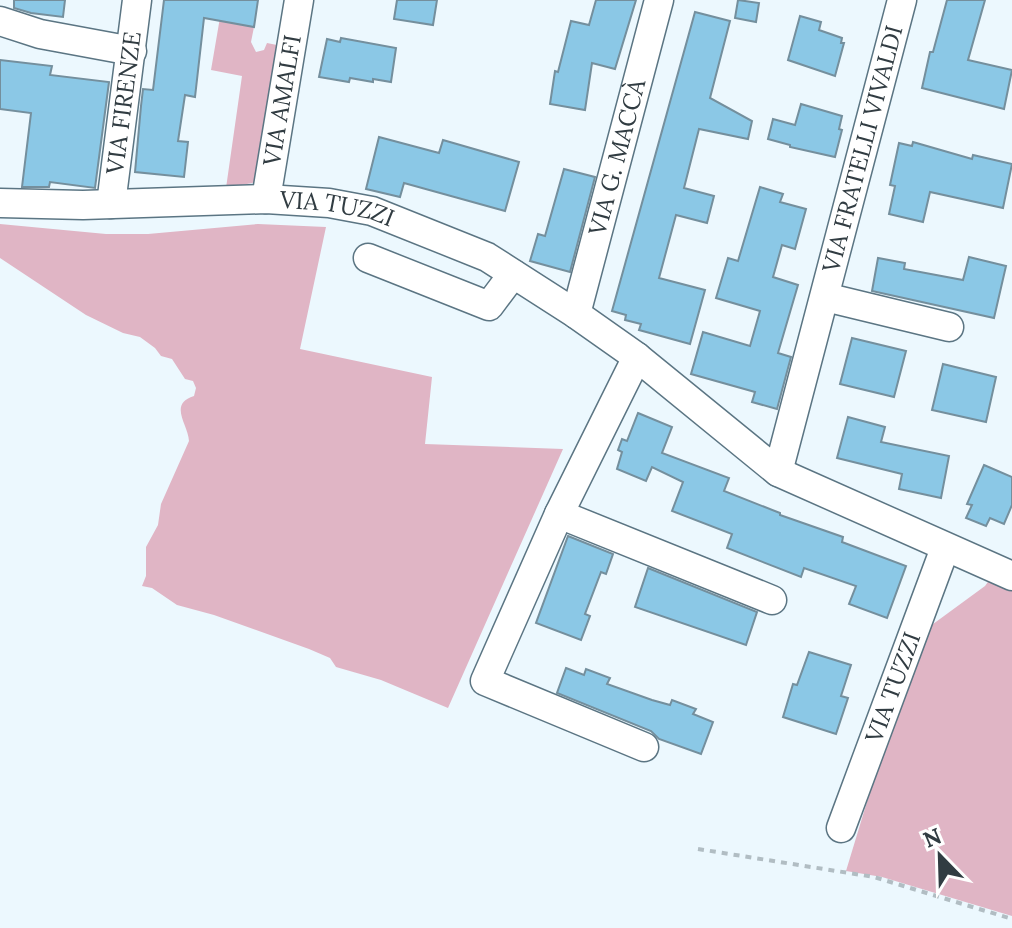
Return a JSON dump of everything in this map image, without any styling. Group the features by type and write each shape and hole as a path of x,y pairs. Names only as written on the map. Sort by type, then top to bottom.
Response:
{"street":[{"name":"VIA FIRENZE","path":"111,204 137,0"},
{"name":"VIA AMALFI","path":"266,199 299,0"},
{"name":"VIA G. MACCÀ","path":"576,314 659,0"},
{"name":"VIA FRATELLI VIVALDI","path":"778,472 902,0"},
{"path":"0,21 40,34 132,51"},
{"name":"VIA TUZZI","path":"0,203 111,204 266,199 329,203 372,211 487,257 576,314 637,357 778,472 1012,576"},
{"path":"368,258 489,306 513,274"},
{"name":"VIA FRATELLI VIVALDI","path":"825,297 949,327"},
{"path":"637,357 559,514 485,681 644,747"},
{"path":"559,514 772,600"},
{"name":"VIA TUZZI","path":"841,828 945,548"}],"path":[{"path":"698,849 874,877 1012,919"}],"shaded area":[{"path":"223,0 237,7 235,24 254,27 251,42 256,52 264,50 267,43 282,46 257,182 226,188 242,76 211,70"},
{"path":"0,224 106,234 148,234 258,224 326,227 300,349 432,377 425,444 563,449 448,708 381,680 336,667 330,658 309,649 177,605 152,588 142,586 146,576 146,547 158,525 161,504 189,441 181,415 182,404 194,396 196,388 193,381 185,379 172,359 161,356 140,337 123,333 86,315 0,258"},
{"path":"993,575 1012,583 1012,916 882,877 846,871 880,759 929,627 985,586"}],"building":[{"path":"14,0 65,0 63,17 14,8"},
{"path":"164,0 258,0 254,27 204,18 195,97 185,95 178,141 188,142 184,177 135,172 143,89 153,90"},
{"path":"397,0 437,0 433,25 394,19"},
{"path":"596,0 636,0 615,69 592,63 585,110 550,104 555,71 558,72 571,21 589,25"},
{"path":"738,0 759,3 756,22 735,18"},
{"path":"947,0 985,0 968,60 1012,70 1004,109 922,88"},
{"path":"695,12 730,21 710,98 752,121 748,139 699,129 684,188 714,196 707,223 676,215 659,278 705,290 690,344 639,330 641,324 625,320 626,315 612,311"},
{"path":"800,16 821,22 819,30 842,38 841,43 844,43 835,76 788,60"},
{"path":"341,38 396,48 391,82 350,78 349,82 319,77 327,39 340,42"},
{"path":"0,60 52,66 50,75 109,82 95,188 50,182 49,187 22,187 31,113 0,109"},
{"path":"801,104 842,116 835,157 768,139 773,119 795,125"},
{"path":"379,137 439,153 443,140 519,162 505,211 404,183 400,197 366,189"},
{"path":"913,142 972,159 973,155 1012,164 1003,208 930,192 923,222 889,214 895,186 890,185 899,143 912,146"},
{"path":"564,169 595,177 570,272 530,261 538,234 545,236"},
{"path":"760,187 783,194 780,202 806,209 795,249 782,245 773,277 798,285 778,353 791,357 777,409 752,402 755,392 691,374 703,332 750,346 760,311 716,298 728,258 738,261"},
{"path":"969,257 1006,266 994,318 872,291 878,258 905,263 904,269 963,280"},
{"path":"852,338 906,351 894,397 840,384"},
{"path":"943,364 996,377 986,422 932,410"},
{"path":"638,413 672,427 662,453 729,478 724,491 843,537 842,542 906,566 887,618 849,604 856,586 804,568 801,577 727,548 732,534 672,511 683,482 652,467 646,481 617,469 622,439 627,441"},
{"path":"848,417 885,427 881,442 949,456 941,498 899,489 902,474 837,458"},
{"path":"984,465 1012,477 1012,505 1004,524 990,518 986,526 966,518 972,505 967,504"},
{"path":"568,536 613,554 606,574 601,572 585,614 590,616 581,640 536,623"},
{"path":"648,568 757,612 746,645 635,607"},
{"path":"809,652 851,665 841,696 848,698 836,734 783,717 793,684 797,685"},
{"path":"566,668 584,675 586,669 610,678 607,684 652,700 670,705 672,700 696,709 693,714 713,722 701,754 659,739 651,731 557,693"}]}
